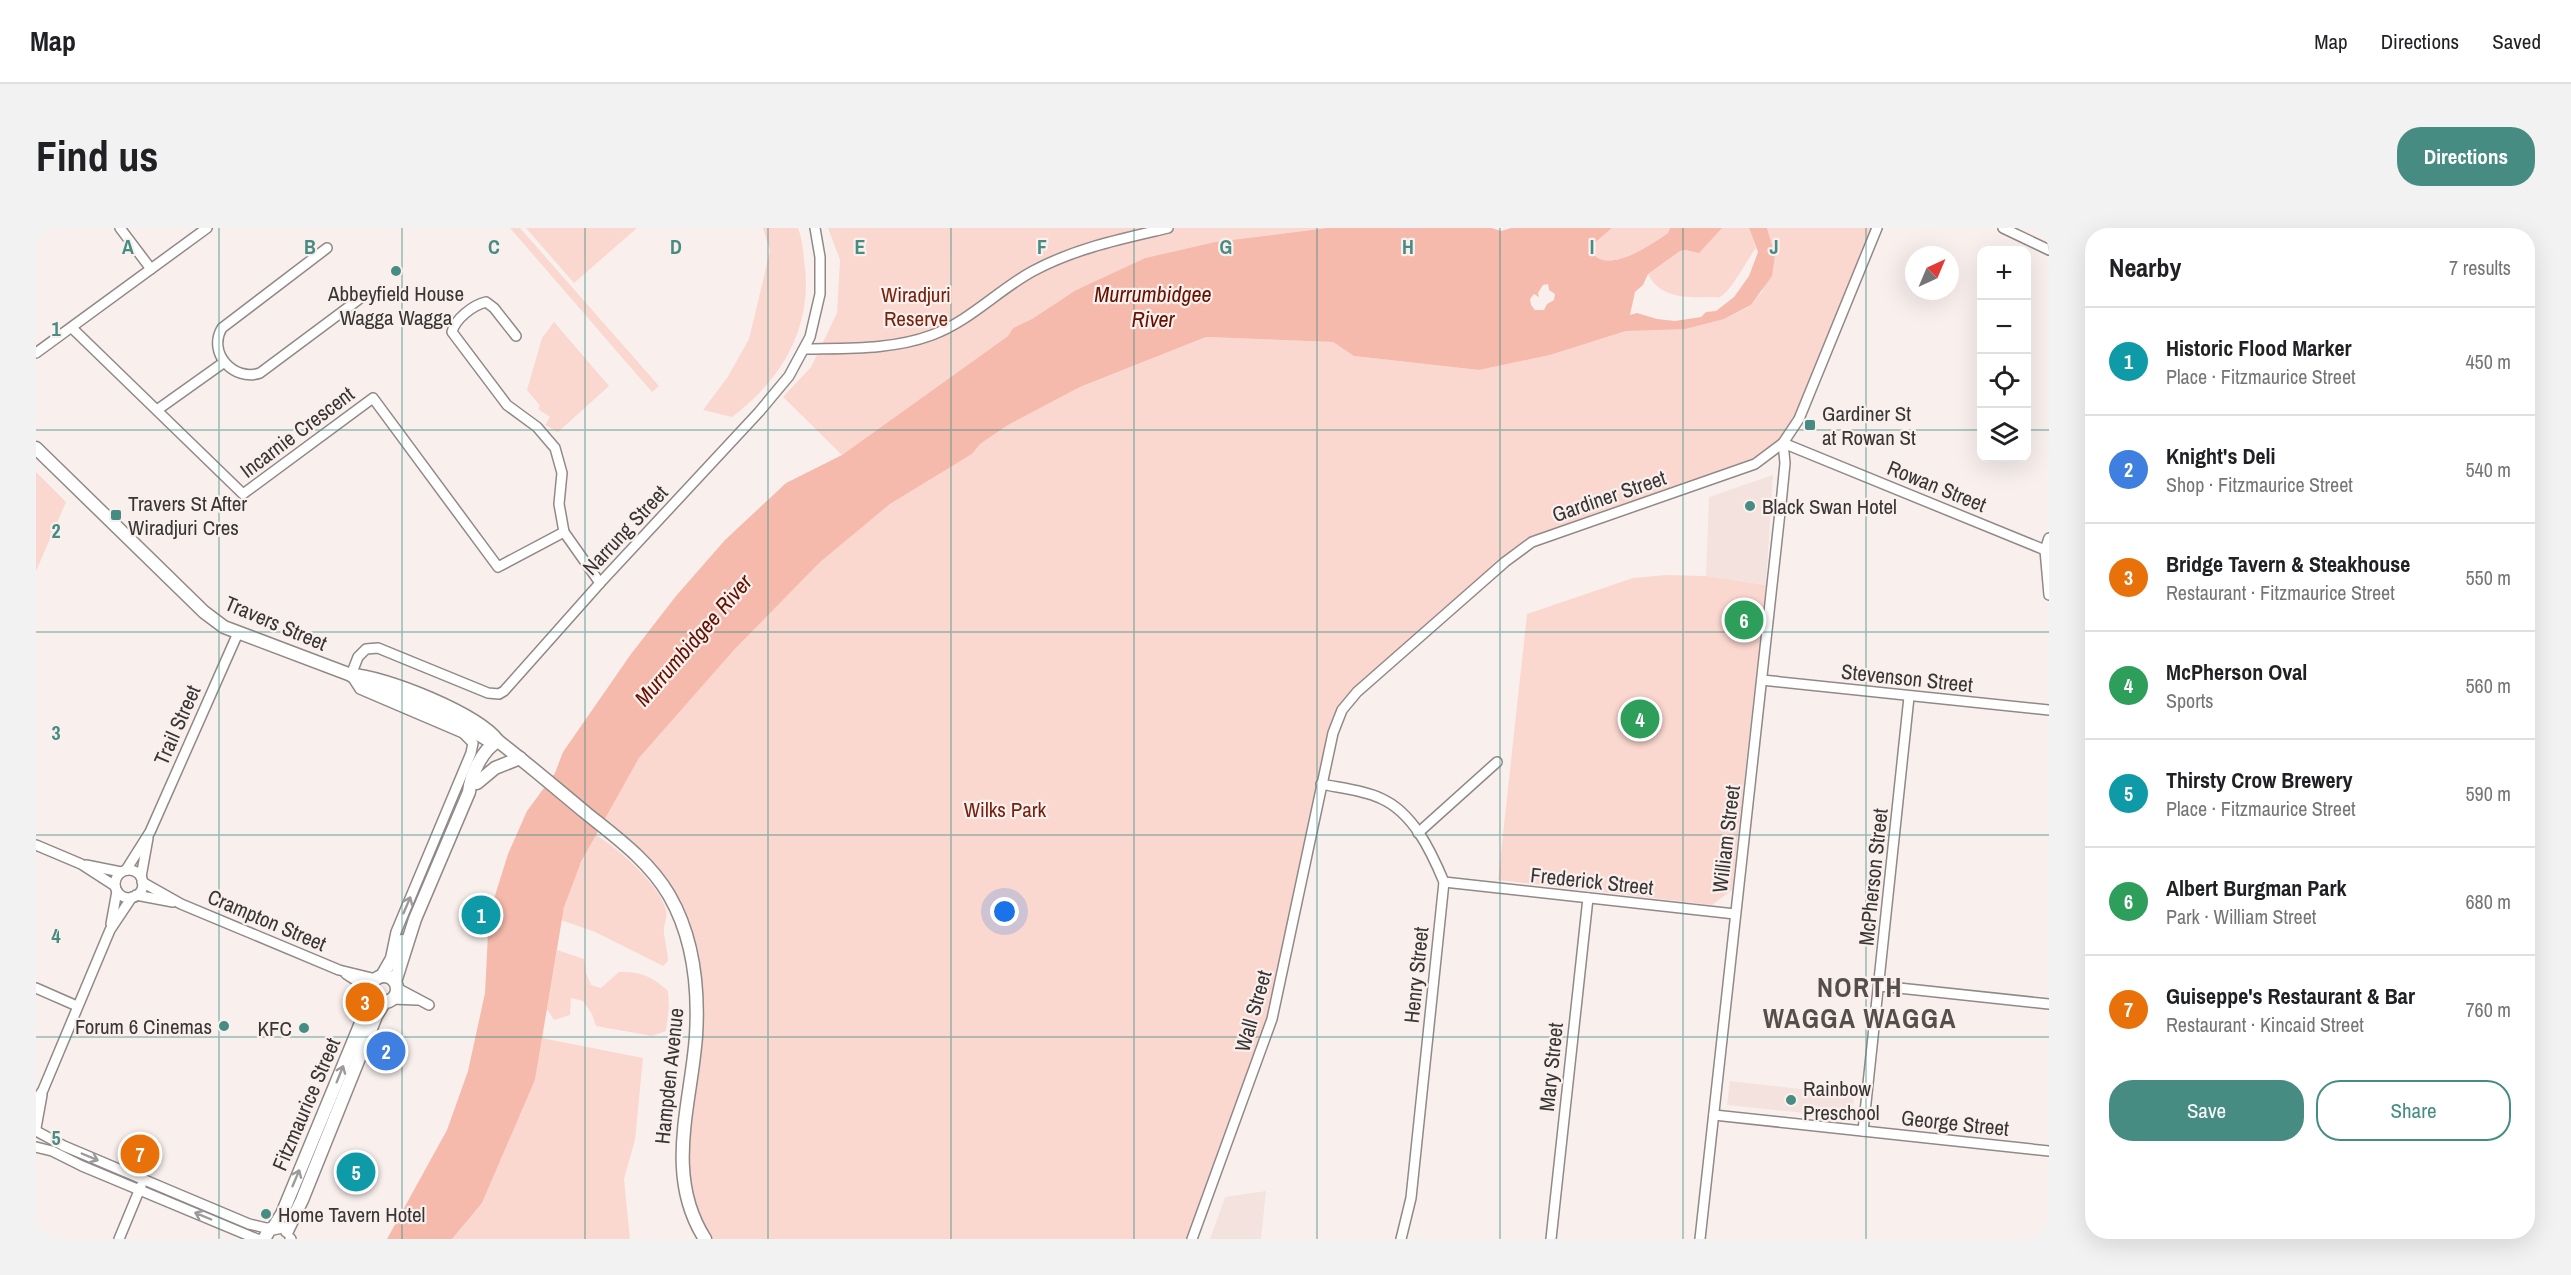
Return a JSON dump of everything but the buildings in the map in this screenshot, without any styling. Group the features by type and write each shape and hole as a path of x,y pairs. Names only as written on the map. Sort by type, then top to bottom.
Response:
{"main road":[{"name":"Travers Street","path":"36,448 204,612 224,627 351,675 366,676 466,715 490,730 498,741 524,761"},
{"name":"Fitzmaurice Street","path":"290,1237 322,1130 376,985 415,919 473,788 471,779 490,746 498,741"},
{"path":"473,788 495,768 524,761"},
{"name":"Hampden Avenue","path":"524,761 640,857 668,894 689,940 696,987 696,1036 681,1157 688,1204 705,1239"},
{"name":"Fitzmaurice Street","path":"270,1232 282,1214 376,1016 392,993 415,919"},
{"path":"389,977 392,993 378,999 376,985 389,977"},
{"path":"270,1232 281,1227 290,1237"}],"street":[{"path":"120,228 151,269"},
{"path":"36,353 207,228"},
{"name":"Narrung Street","path":"351,675 363,650 378,648 488,693 499,694 507,688 600,583 773,397 805,349 816,318 820,294 820,257 815,228"},
{"path":"805,349 863,348 921,339 957,323 1019,280 1074,252 1092,245 1168,228"},
{"name":"Gardiner Street","path":"1321,784 1337,721 1349,700 1520,550 1547,535 1740,470 1770,454 1783,443 1806,403 1877,228"},
{"path":"2003,228 2049,250"},
{"path":"327,248 222,328 217,341 223,363 239,375 260,374 362,297"},
{"path":"516,336 494,308 486,303 478,305 454,323 452,332 507,405 537,427 555,448 562,472 559,504 564,532 600,583"},
{"name":"Incarnie Crescent","path":"72,328 243,494 373,398 498,567 564,532"},
{"path":"157,410 223,363"},
{"name":"Rowan Street","path":"1783,443 2044,550"},
{"name":"William Street","path":"1700,1239 1782,494 1785,463 1783,443"},
{"path":"2049,538 2044,550 2049,595"},
{"name":"Trail Street","path":"124,871 150,832 238,633"},
{"name":"Travers Street","path":"351,675 360,689 463,733 473,743"},
{"name":"Stevenson Street","path":"1762,680 2049,710"},
{"name":"McPherson Street","path":"1863,1131 1909,697"},
{"name":"Fitzmaurice Street","path":"391,961 396,932 471,753 473,743"},
{"path":"1418,833 1497,762"},
{"path":"1321,784 1378,797 1396,807 1428,847 1444,882"},
{"name":"Wall Street","path":"1192,1239 1272,1019 1321,784"},
{"name":"Trail Street","path":"141,879 150,832"},
{"path":"36,845 81,864 124,896 134,896"},
{"path":"36,1101 43,1090 110,930 141,889 141,879 134,871 81,864"},
{"path":"110,930 116,878 124,871"},
{"name":"Crampton Street","path":"141,879 181,904 376,985"},
{"name":"Frederick Street","path":"1444,882 1735,914"},
{"name":"Henry Street","path":"1401,1239 1411,1198 1444,882"},
{"name":"Crampton Street","path":"134,896 181,904"},
{"name":"Mary Street","path":"1551,1239 1588,898"},
{"path":"1880,986 2049,1004"},
{"path":"36,988 78,1006"},
{"path":"392,993 426,1003"},
{"path":"36,1142 43,1090"},
{"name":"George Street","path":"1714,1115 2049,1151"},
{"path":"37,1129 64,1146 270,1232"},
{"path":"36,1147 52,1151 257,1239"},
{"path":"119,1239 144,1179"}],"shaded area":[{"path":"1773,475 1766,585 1706,576 1709,497"},
{"name":"Rainbow Preschool","path":"1730,1081 1854,1095 1852,1118 1727,1105"},
{"path":"1266,1191 1261,1239 1210,1239 1225,1197"}],"green space":[{"path":"510,228 520,228 659,386 652,392"},
{"path":"526,228 637,228 574,283"},
{"path":"763,228 798,228 803,248 806,284 799,328 780,368 750,402 732,417 703,410 727,378 749,339 770,251"},
{"name":"Wiradjuri Reserve","path":"828,228 1327,228 1215,242 1145,258 1076,290 1032,319 1013,328 1008,336 842,455 783,397 811,367 837,313 840,260"},
{"path":"1612,228 1670,228 1668,233 1639,251 1615,260 1604,260 1596,256 1590,247"},
{"path":"1722,228 1749,228 1756,248 1734,283 1724,294 1718,297 1675,295 1659,288 1653,282 1648,274 1680,251 1689,250 1712,237"},
{"name":"Wilks Park","path":"1767,228 1877,228 1806,403 1770,454 1532,542 1342,710 1278,995 1192,1239 705,1239 683,1181 696,987 675,907 604,821 639,758 734,650 820,561 890,504 972,454 980,444 1008,425 1080,387 1206,337 1333,342 1354,356 1479,370 1550,355 1626,331 1724,319 1749,307 1762,292 1775,255"},
{"path":"554,322 609,386 558,432 545,425 550,417 538,409 540,406 527,390 542,338"},
{"path":"36,472 66,502 36,571"},
{"path":"1666,575 1706,576 1766,585 1732,890 1712,905 1498,880 1527,614 1633,578"},
{"path":"596,835 637,868 662,900 666,910 664,930 668,961 663,966 595,932 561,920 575,876"},
{"path":"557,950 584,959 591,985 601,988 619,972 633,972 657,982 668,991 666,1031 652,1036 596,1026 592,1014 583,1001 571,998 570,1015 554,1020 547,1009"},
{"path":"542,1038 643,1058 635,1140 624,1179 630,1239 452,1239 482,1203 535,1080"}],"water":[{"name":"Murrumbidgee River","path":"1327,228 1492,228 1501,231 1511,228 1612,228 1590,247 1596,256 1605,260 1615,260 1639,251 1668,233 1670,228 1722,228 1699,253 1680,251 1648,274 1643,285 1635,292 1630,315 1637,313 1675,321 1701,317 1706,312 1716,311 1734,297 1749,276 1758,252 1749,228 1767,228 1775,255 1772,276 1751,305 1724,319 1685,329 1626,331 1550,355 1479,370 1354,356 1333,342 1206,337 1080,387 1008,425 980,444 972,454 890,504 820,562 734,650 639,758 581,862 564,907 535,1080 482,1203 452,1239 387,1239 447,1130 468,1071 485,993 492,905 508,854 527,811 555,773 563,752 631,654 676,596 725,540 786,483 842,455 1008,336 1013,328 1032,319 1076,290 1145,258 1215,242","holes":["1548,284 1549,290 1555,294 1554,300 1547,304 1544,310 1535,310 1530,299 1534,294 1539,297 1538,293 1543,285"]}],"place":[{"name":"Abbeyfield House Wagga Wagga","path":"396,271"},
{"name":"Gardiner St at Rowan St","path":"1810,425"},
{"name":"Black Swan Hotel","path":"1750,506"},
{"name":"Travers St After Wiradjuri Cres","path":"116,515"},
{"name":"Albert Burgman Park","path":"1744,620"},
{"name":"McPherson Oval","path":"1640,719"},
{"name":"Historic Flood Marker","path":"481,915"},
{"name":"Bridge Tavern & Steakhouse","path":"365,1002"},
{"name":"Forum 6 Cinemas","path":"224,1026"},
{"name":"KFC","path":"304,1028"},
{"name":"Knight's Deli","path":"386,1051"},
{"name":"Rainbow Preschool","path":"1791,1100"},
{"name":"Guiseppe's Restaurant & Bar","path":"140,1154"},
{"name":"Thirsty Crow Brewery","path":"356,1172"},
{"name":"Home Tavern Hotel","path":"266,1214"}],"district":[{"name":"NORTH WAGGA WAGGA","path":"1860,1002"}]}
